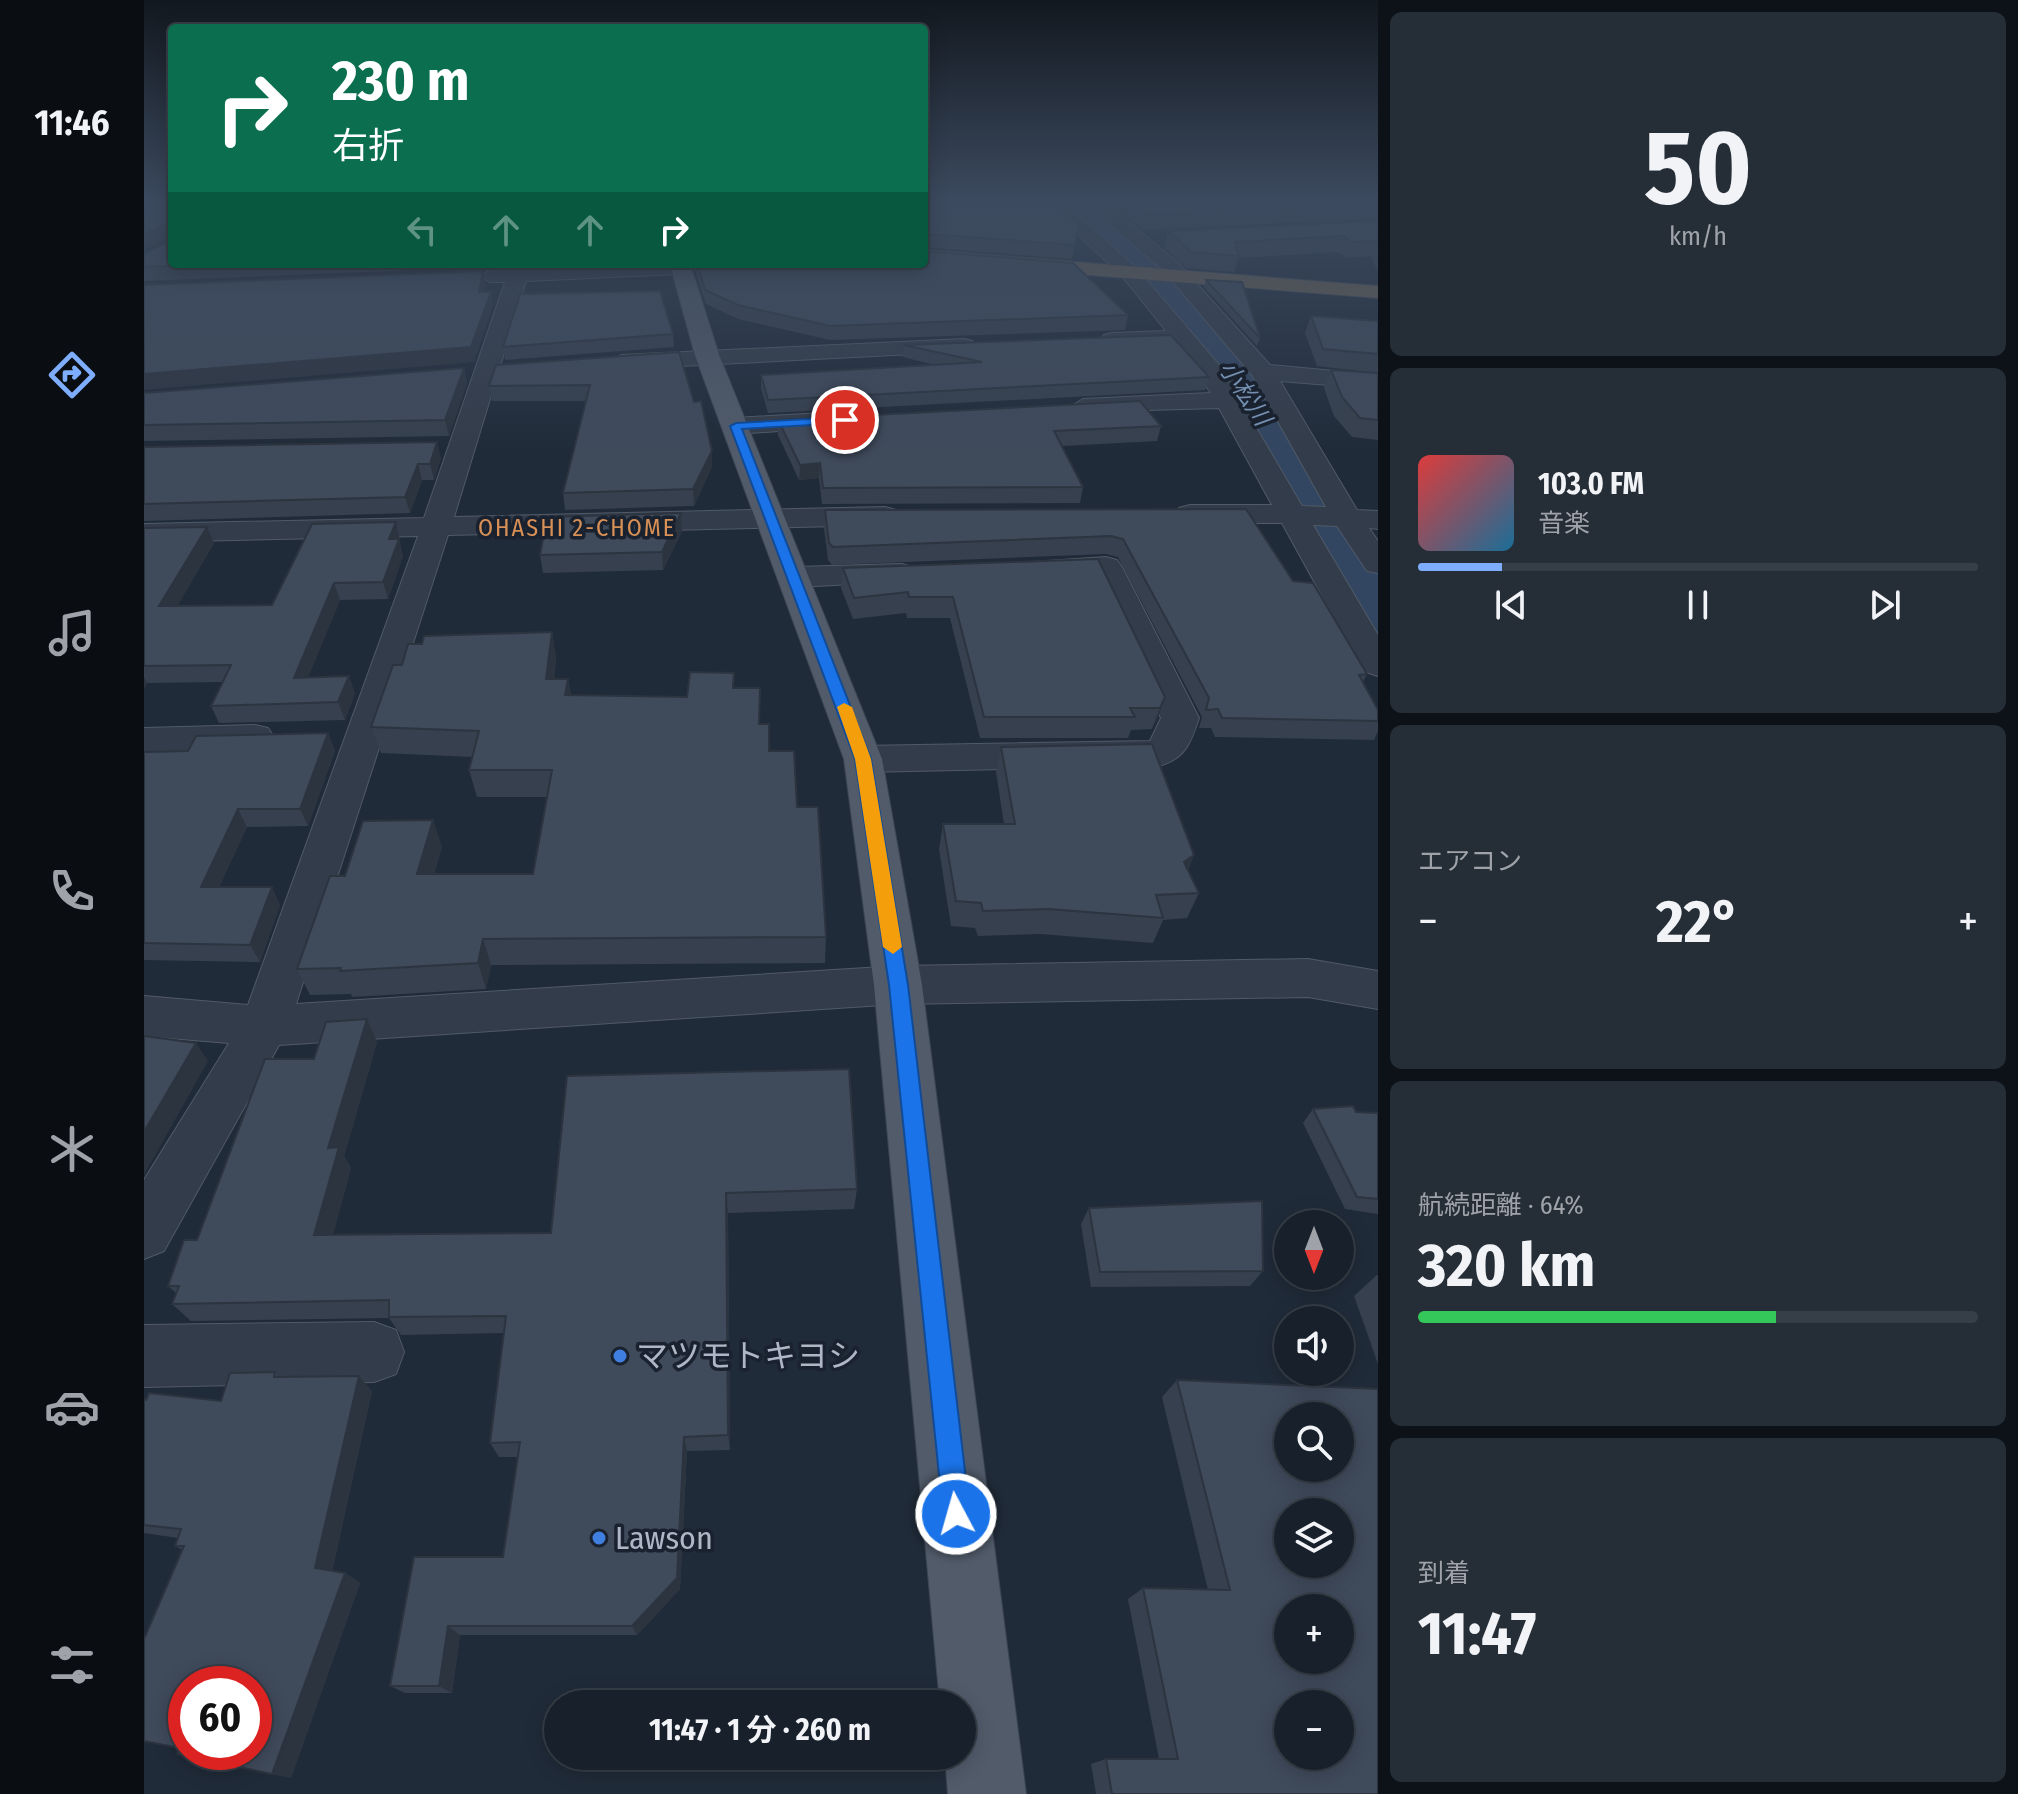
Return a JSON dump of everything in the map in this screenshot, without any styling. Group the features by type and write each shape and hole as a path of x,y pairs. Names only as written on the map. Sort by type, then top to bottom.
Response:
{"highway":[{"path":"1307,285 1378,292"}],"main road":[{"path":"687,285 707,348 863,759 898,985 987,1794"}],"street":[{"path":"144,1232 265,1026 346,736 436,527 444,447 487,367 514,285"},
{"path":"1140,285 1211,371 1378,665"},
{"path":"1184,285 1263,372 1346,517 1378,564"},
{"path":"1104,319 1165,316"},
{"path":"597,358 689,346 707,348 987,335"},
{"path":"1087,341 1182,337"},
{"path":"1263,372 1378,382"},
{"path":"1060,408 1225,400"},
{"path":"736,426 872,419"},
{"path":"1165,514 1290,514 1378,520"},
{"path":"144,533 772,516 913,516"},
{"path":"863,759 1159,753 1171,744 1180,718 1106,567 1012,570"},
{"path":"795,577 935,573"},
{"path":"144,740 284,737"},
{"path":"144,1016 265,1026 898,985 1308,978 1378,990"},
{"path":"144,1356 374,1352"}],"building":[{"path":"144,285 480,285 479,292 491,292 471,347 144,374"},
{"path":"703,285 1096,285 1128,315 830,326 738,305 705,290"},
{"path":"1210,285 1243,285 1260,338"},
{"path":"660,291 673,334 503,347 520,294"},
{"path":"1311,316 1378,321 1378,354 1323,349"},
{"path":"1171,335 1209,377 768,400 761,375 982,362 904,345"},
{"path":"679,352 694,402 701,401 712,451 693,489 563,493 590,385 489,386 496,365"},
{"path":"464,368 445,420 144,425 144,393"},
{"path":"1331,370 1378,373 1378,420 1360,418 1342,397"},
{"path":"1140,401 1161,426 1054,431 1083,487 823,488 820,463 800,465 778,420"},
{"path":"437,442 430,464 418,464 405,497 144,504 144,447"},
{"path":"1246,509 1293,581 1313,583 1367,674 1359,675 1378,710 1378,721 1222,718 1218,709 1206,710 1209,698 1123,539 1111,536 833,547 829,543 825,510"},
{"path":"681,513 662,552 540,555 547,517"},
{"path":"396,522 389,539 399,539 383,582 334,583 294,678 349,676 338,702 211,706 231,665 144,666 144,528 207,527 159,606 272,605 312,524"},
{"path":"1098,559 1165,697 1160,708 1130,708 1135,717 984,717 953,597 909,597 908,592 854,598 843,568"},
{"path":"552,632 546,679 568,679 565,695 687,697 690,672 734,673 733,688 760,688 759,724 769,724 769,751 794,751 797,807 818,807 826,937 483,939 478,963 340,971 341,968 297,969 330,876 345,876 363,821 433,820 417,874 533,874 552,770 469,770 479,731 371,727 393,665 402,665 408,644 422,644 424,636"},
{"path":"328,733 300,809 238,809 201,887 272,887 250,945 144,943 144,752 188,751 196,736"},
{"path":"1152,744 1194,855 1184,862 1199,893 1156,895 1163,918 1049,909 983,911 981,903 956,901 943,824 1015,824 1001,747"},
{"path":"367,1019 328,1148 339,1147 314,1235 551,1233 567,1076 849,1069 857,1189 726,1193 728,1435 684,1437 677,1578 632,1626 448,1626 439,1686 390,1686 414,1557 503,1557 520,1442 490,1443 506,1316 389,1317 389,1300 172,1304 179,1286 168,1286 184,1240 197,1240 265,1059 314,1059 326,1022"},
{"path":"144,1036 196,1043 144,1132"},
{"path":"1353,1106 1356,1112 1378,1113 1378,1199 1357,1197 1313,1109"},
{"path":"1262,1201 1263,1271 1100,1272 1089,1208"},
{"path":"275,1372 274,1377 359,1376 315,1568 345,1573 272,1774 253,1770 272,1770 272,1666 168,1666 168,1746 144,1741 144,1639 184,1546 175,1546 181,1529 144,1525 144,1399 149,1393 221,1401 230,1373"},
{"path":"1177,1380 1378,1389 1378,1794 1112,1794 1106,1759 1178,1759 1143,1588 1230,1590"}],"waterway":[{"name":"小松川","path":"1159,285 1241,380 1258,405 1274,445 1378,619"}],"slow traffic":[{"path":"844,707 863,759 893,947"}],"place":[{"name":"マツモトキヨシ","path":"620,1356"},
{"name":"Lawson","path":"599,1538"}],"district":[{"name":"OHASHI 2-CHOME","path":"577,528"}],"route":[{"path":"845,420 736,426 863,759 898,985 956,1514"}]}
